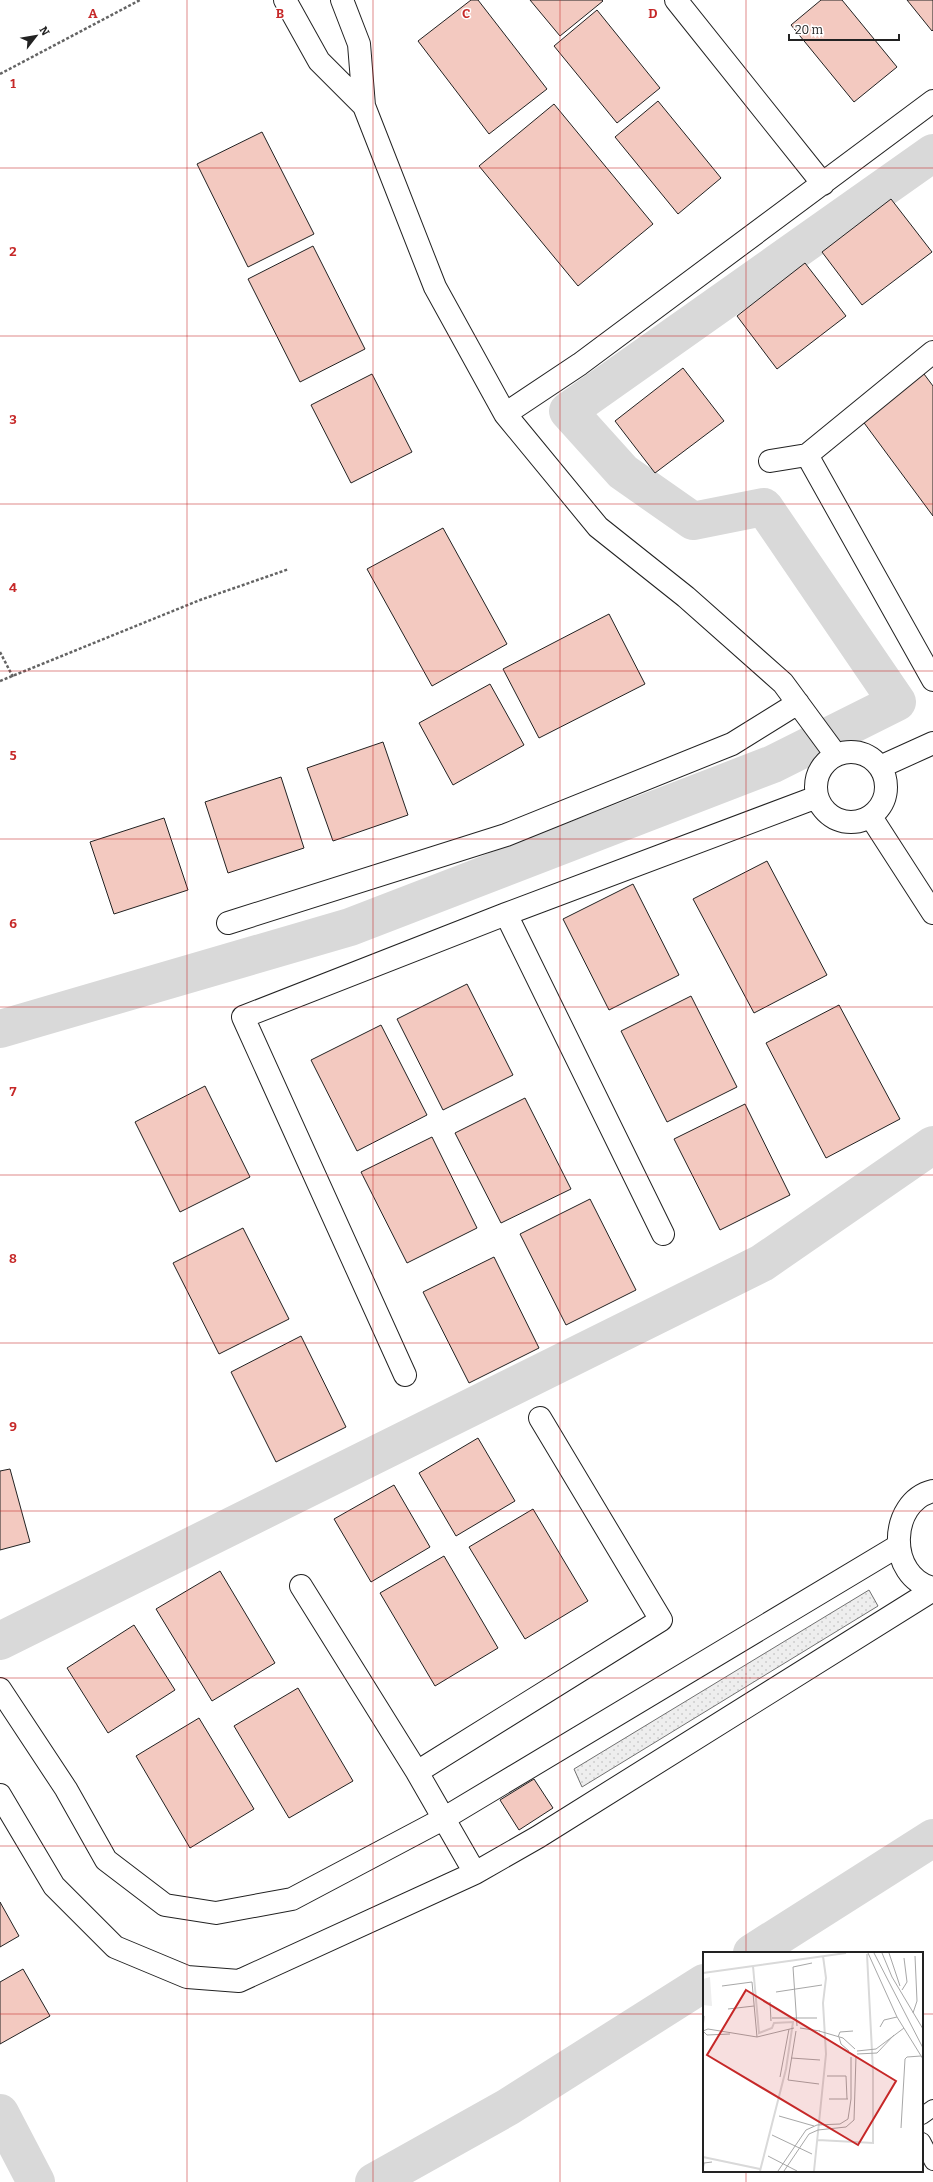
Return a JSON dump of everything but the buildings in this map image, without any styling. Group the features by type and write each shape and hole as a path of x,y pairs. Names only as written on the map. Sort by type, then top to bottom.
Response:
{"street":[{"path":"285,0 319,61 364,106"},
{"path":"342,0 359,44 364,106 435,287 505,414 598,527 686,597 783,683 836,755"},
{"path":"676,0 822,184"},
{"path":"505,414 580,364 933,101"},
{"path":"770,462 807,455 933,352"},
{"path":"807,455 933,680"},
{"path":"228,923 506,835 732,744 798,703"},
{"path":"880,767 933,742"},
{"path":"849,751 861,753 880,767 886,788 884,799 879,809 871,817 850,823 839,821 821,807 816,797 815,788 819,771 826,761 836,755 849,751"},
{"path":"405,1375 243,1017 506,914 816,797"},
{"path":"871,817 933,913"},
{"path":"506,914 663,1234"},
{"path":"417,1772 661,1620 540,1418"},
{"path":"0,1795 54,1886 115,1947 187,1977 239,1981 474,1873 538,1837 933,1589 913,1577 903,1562 898,1546 899,1530 904,1514 914,1502 927,1492 933,1491"},
{"path":"0,1689 66,1789 106,1860 165,1904 216,1913 292,1899 443,1820 898,1546"},
{"path":"301,1586 417,1772 474,1873"}],"lane":[{"path":"923,2115 933,2108"},
{"path":"923,2143 933,2162"}],"path":[{"path":"0,74 140,0"},
{"path":"0,681 200,600 289,569"},
{"path":"0,652 13,677"}],"shaded area":[{"path":"869,1590 878,1606 582,1787 574,1769"}],"waterway":[{"path":"0,1029 350,927 773,764 897,702 764,507 693,521 623,472 568,411 933,153"},
{"path":"0,1641 762,1263 933,1145"},
{"path":"754,1952 933,1838"},
{"path":"374,2182 508,2107 703,1984"},
{"path":"0,2113 36,2182"}]}
